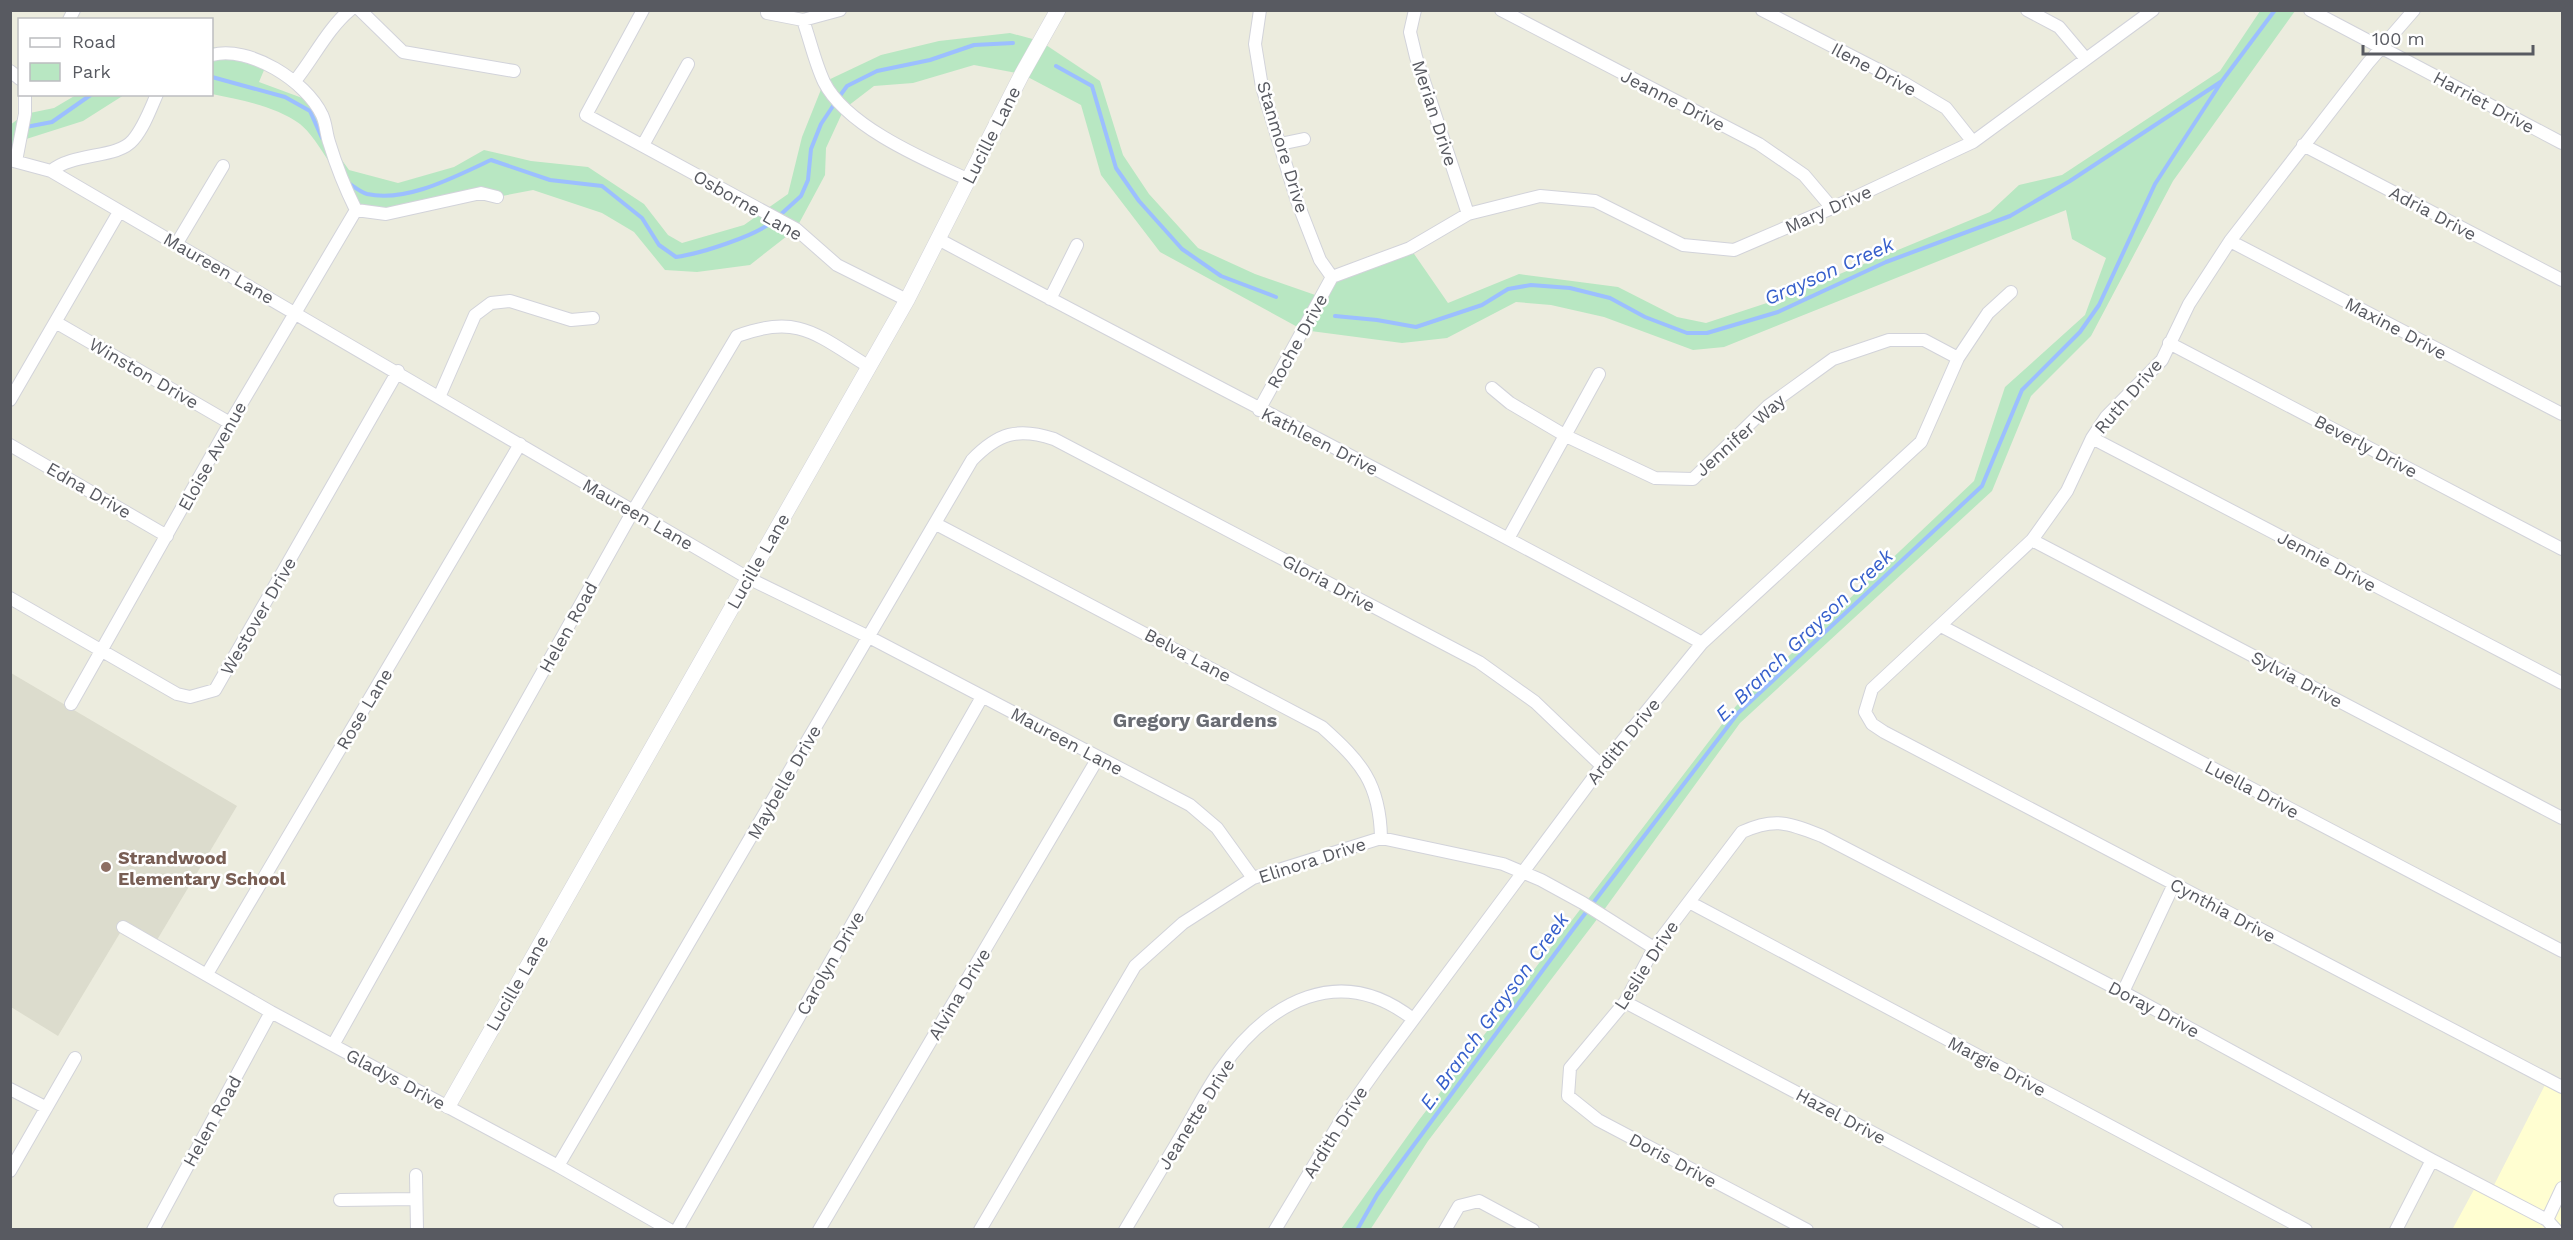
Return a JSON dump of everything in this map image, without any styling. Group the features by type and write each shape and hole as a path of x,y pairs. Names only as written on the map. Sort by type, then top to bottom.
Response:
{"street":[{"path":"295,81 315,57 335,25 350,10"},
{"path":"360,10 404,52 412,56 513,71"},
{"name":"Osborne Lane","path":"643,10 586,115 796,229 837,265 907,300"},
{"path":"767,13 803,20 840,10"},
{"name":"Lucille Lane","path":"448,1106 907,300 1058,10"},
{"name":"Stanmore Drive","path":"1260,10 1255,44 1262,87 1320,260 1332,277"},
{"name":"Merian Drive","path":"1414,10 1410,32 1416,57 1468,214"},
{"name":"Jeanne Drive","path":"1501,10 1759,144 1804,175 1832,208"},
{"name":"Ilene Drive","path":"1762,10 1904,83 1946,108 1974,142"},
{"path":"2027,10 2059,27 2086,59"},
{"name":"Mary Drive","path":"1468,214 1540,196 1594,201 1683,245 1734,249 1832,208 1974,142 2153,10"},
{"name":"Harriet Drive","path":"2310,10 2562,143"},
{"name":"Ruth Drive","path":"1884,732 1872,724 1865,712 1872,689 2032,540 2067,491 2092,438 2106,417 2154,370 2189,304 2230,241 2304,145 2414,10"},
{"path":"803,20 824,82 844,109 867,128 968,179"},
{"path":"213,55 221,52 267,63 295,81 322,115 342,182 356,210 386,214 482,193 497,197"},
{"path":"643,145 688,64"},
{"path":"13,161 20,141 25,114 25,96"},
{"path":"51,171 63,161 119,150 131,142 156,96"},
{"path":"1280,144 1304,139"},
{"name":"Adria Drive","path":"2304,145 2562,280"},
{"name":"Maureen Lane","path":"13,161 51,171 398,371 748,578 869,637 1203,814 1253,878"},
{"path":"177,243 223,166"},
{"name":"Eloise Avenue","path":"71,704 230,423 356,210"},
{"path":"10,400 57,323 119,212"},
{"name":"Roche Drive","path":"1259,410 1332,277 1410,248 1468,214"},
{"name":"Kathleen Drive","path":"938,239 1259,410 1509,537 1702,643"},
{"name":"Maxine Drive","path":"2230,241 2562,414"},
{"path":"1050,299 1077,245"},
{"name":"Ardith Drive","path":"1275,1230 1344,1115 1602,766 1702,643 1921,442 1958,358 1988,313 2011,292"},
{"path":"440,396 475,315 491,303 510,301 571,320 593,318"},
{"name":"Winston Drive","path":"57,323 230,423"},
{"name":"Helen Road","path":"333,1045 633,511 737,336 756,329 785,324 812,332 868,366"},
{"name":"Jennifer Way","path":"1492,388 1510,403 1566,436 1655,478 1693,479 1768,406 1833,359 1889,340 1924,340 1958,358"},
{"name":"Beverly Drive","path":"2169,343 2562,549"},
{"name":"Westover Drive","path":"10,598 177,694 190,697 215,690 398,371"},
{"path":"1509,537 1599,374"},
{"name":"Maybelle Drive","path":"558,1166 972,460 986,445 1020,432 1035,433"},
{"name":"Gloria Drive","path":"1035,433 1054,439 1479,662 1535,702 1602,766"},
{"name":"Jennie Drive","path":"2092,438 2562,683"},
{"name":"Rose Lane","path":"207,974 520,444"},
{"name":"Edna Drive","path":"10,445 167,536"},
{"name":"Belva Lane","path":"936,524 1322,727 1345,747 1371,782 1380,810 1381,838"},
{"name":"Sylvia Drive","path":"2032,540 2562,818"},
{"name":"Luella Drive","path":"1941,626 2562,951"},
{"name":"Carolyn Drive","path":"677,1230 982,697"},
{"name":"Cynthia Drive","path":"1884,732 2562,1086"},
{"name":"Alvina Drive","path":"819,1230 1098,758"},
{"name":"Doray Drive","path":"1742,832 1763,822 1780,822 1821,836 2123,992 2547,1220 2556,1230"},
{"name":"Leslie Drive","path":"1570,1068 1625,1002 1654,948 1742,832"},
{"name":"Elinora Drive","path":"980,1230 1135,966 1183,923 1253,878 1381,838 1503,864 1523,872 1583,903 1654,948"},
{"path":"2123,992 2174,884"},
{"name":"Margie Drive","path":"1689,902 2306,1230"},
{"name":"Gladys Drive","path":"123,927 271,1012 558,1166 669,1230"},
{"name":"Jeanette Drive","path":"1125,1230 1220,1070 1241,1043 1288,1004 1324,992 1358,992 1397,1006 1413,1019"},
{"name":"Hazel Drive","path":"1625,1002 2057,1230"},
{"name":"Helen Road","path":"153,1230 271,1012"},
{"path":"10,1171 75,1058"},
{"name":"Doris Drive","path":"1570,1068 1568,1096 1598,1120 1806,1230"},
{"path":"10,1089 45,1107"},
{"path":"2396,1230 2432,1160"},
{"path":"416,1175 417,1230"},
{"path":"2547,1220 2562,1188"},
{"path":"340,1200 415,1199"},
{"path":"1447,1226 1459,1206 1479,1201 1533,1230"}],"shaded area":[{"name":"Strandwood Elementary School","path":"11,673 237,806 154,945 123,928 58,1036 11,1007"},
{"path":"2548,1079 2562,1087 2562,1229 2452,1230 2477,1184 2491,1191"}],"green space":[{"path":"2260,11 2295,11 2173,181 2091,336 2031,396 1992,491 1740,723 1601,914 1428,1141 1370,1230 1341,1229 1419,1120 1736,706 1974,481 2005,387 2085,315 2106,258 2072,239 2066,210 1724,347 1693,350 1604,317 1551,305 1516,302 1447,338 1402,343 1303,330 1160,252 1101,175 1081,105 1022,74 974,65 913,83 874,86 844,109 826,148 825,175 796,229 750,265 697,272 665,270 634,232 602,213 533,190 497,197 481,193 386,214 356,210 323,152 300,124 269,108 213,94 213,47 221,52 267,63 259,82 313,102 329,142 349,170 398,183 454,167 484,150 531,161 588,167 644,204 668,235 682,243 744,225 788,194 802,137 824,82 881,55 939,41 1010,33 1040,41 1100,81 1123,155 1149,194 1198,248 1255,274 1321,297 1332,277 1410,248 1448,303 1519,274 1618,287 1677,317 1706,323 1779,299 1990,212 2019,185 2062,175 2220,71"},
{"path":"74,96 122,96 83,121 20,141 11,160 10,125 25,114 54,108"}],"waterway":[{"name":"Grayson Creek","path":"1335,316 1416,327 1482,305 1508,289 1531,285 1570,288 1610,298 1645,317 1687,333 1707,333 1778,312 1886,262 2010,216 2070,181 2222,81 2275,10"},
{"name":"Grayson Creek","path":"839,97 847,86 877,71 930,60 974,45 1013,43"},
{"name":"Grayson Creek","path":"1056,66 1092,86 1116,168 1139,201 1182,249 1221,276 1276,297"},
{"name":"Grayson Creek","path":"213,77 285,97 310,111 322,138"},
{"name":"E. Branch Grayson Creek","path":"1357,1230 1377,1195 1571,932 1738,713 1982,486 2022,390 2080,332 2099,305 2155,184 2222,81"},
{"name":"Grayson Creek","path":"26,127 52,122 89,96"},
{"name":"Grayson Creek","path":"779,216 801,196 808,180 811,149 821,124 835,103"},
{"name":"Grayson Creek","path":"347,182 367,194 398,195 447,180 491,160 550,180 602,186 642,218 659,245 676,257 727,244 754,233 773,221"}],"place":[{"name":"Strandwood Elementary School","path":"106,867"}],"district":[{"name":"Gregory Gardens","path":"1195,720"}]}
